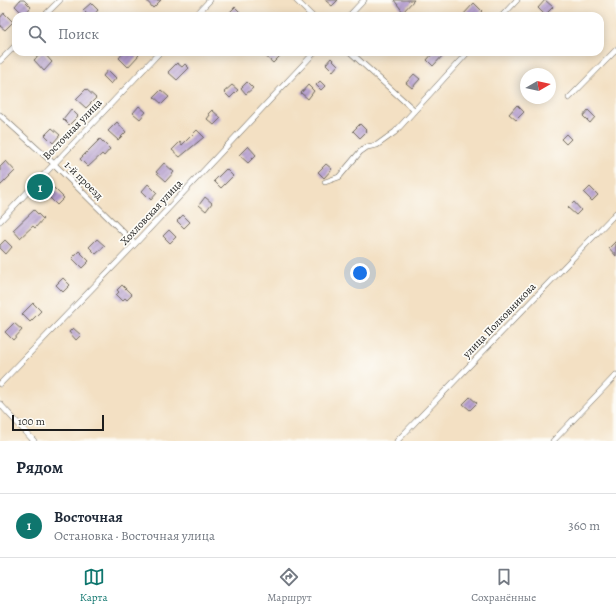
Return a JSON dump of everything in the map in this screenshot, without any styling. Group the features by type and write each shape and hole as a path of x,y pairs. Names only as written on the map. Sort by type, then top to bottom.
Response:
{"street":[{"path":"48,12 60,0"},
{"path":"199,12 210,0"},
{"path":"296,0 308,12"},
{"path":"353,12 364,0"},
{"path":"506,12 517,0"},
{"path":"0,61 12,49"},
{"path":"569,98 616,50"},
{"name":"Восточная улица","path":"0,220 156,56"},
{"name":"Хохловская улица","path":"0,384 135,244 311,56"},
{"path":"354,56 414,110"},
{"path":"325,182 339,177 360,152 367,147 377,145 384,141 464,56"},
{"name":"1-й проезд","path":"0,116 53,163 135,244"},
{"name":"улица Полковникова","path":"397,441 616,213"},
{"path":"553,441 616,375"},
{"path":"0,404 34,441"}],"building":[{"path":"20,0 24,0 31,7 27,12 21,12 15,6"},
{"path":"146,0 161,0 153,8"},
{"path":"325,0 338,0 332,6"},
{"path":"394,0 414,0 403,12"},
{"path":"545,0 553,7 548,12 542,12 538,8"},
{"path":"91,3 98,10 96,12 85,12 83,10"},
{"path":"474,3 482,11 481,12 466,12"},
{"path":"235,7 240,12 230,12"},
{"path":"4,13 12,21 12,23 5,30 0,26 0,18"},
{"path":"38,56 47,56 52,62 44,71 34,60"},
{"path":"121,56 138,56 128,67 119,58"},
{"path":"265,56 280,56 273,63"},
{"path":"430,56 442,56 433,66 427,60"},
{"path":"331,58 338,65 333,71 326,64"},
{"path":"177,63 182,67 185,64 189,68 177,80 168,72"},
{"path":"108,70 116,78 111,84 103,76"},
{"path":"414,74 420,79 412,88 406,83"},
{"path":"320,81 325,86 321,90 316,85"},
{"path":"247,82 253,88 246,94 241,88"},
{"path":"232,85 238,90 230,98 224,92"},
{"path":"308,85 314,91 308,99 301,93"},
{"path":"86,89 96,98 86,108 76,99"},
{"path":"161,90 169,97 162,104 154,97"},
{"path":"517,105 524,112 516,120 509,114"},
{"path":"139,106 146,112 140,119 133,113"},
{"path":"71,109 78,116 69,125 63,119"},
{"path":"212,110 221,118 214,125 207,119 210,115 208,114"},
{"path":"588,110 595,117 590,123 583,116"},
{"path":"117,122 126,132 118,140 108,131"},
{"path":"360,124 367,131 360,138 353,131"},
{"path":"52,128 60,135 53,143 45,135"},
{"path":"197,130 204,137 180,157 172,150 180,142 182,145"},
{"path":"566,134 571,139 566,144 561,139"},
{"path":"100,139 110,149 104,156 102,154 88,167 80,159"},
{"path":"248,146 256,155 248,163 239,155"},
{"path":"6,161 15,171 0,186 0,167"},
{"path":"164,163 174,172 166,181 156,172"},
{"path":"326,164 332,169 324,178 318,172"},
{"path":"226,169 233,176 221,188 214,181"},
{"path":"148,184 157,193 151,200 142,191"},
{"path":"590,187 598,195 592,201 584,193"},
{"path":"54,188 64,198 57,205 47,195"},
{"path":"205,197 212,203 206,211 199,205"},
{"path":"574,202 581,210 576,215 568,208"},
{"path":"34,210 43,219 35,228 33,226 20,238 13,230"},
{"path":"183,215 190,222 184,228 177,221"},
{"path":"169,230 176,237 170,243 163,236"},
{"path":"97,239 105,246 96,254 89,247"},
{"path":"5,240 12,247 6,254 0,248 0,245"},
{"path":"616,241 616,256 609,248"},
{"path":"79,251 89,261 82,268 72,258"},
{"path":"63,278 70,285 63,292 56,285"},
{"path":"122,285 132,295 127,300 125,298 122,301 116,295 119,292 117,290"},
{"path":"33,303 41,311 30,322 22,314"},
{"path":"14,323 22,330 13,340 5,332"},
{"path":"73,328 81,335 76,340 69,332"},
{"path":"470,397 477,403 470,410 463,404"}],"place":[{"name":"Восточная","path":"40,187"}]}
